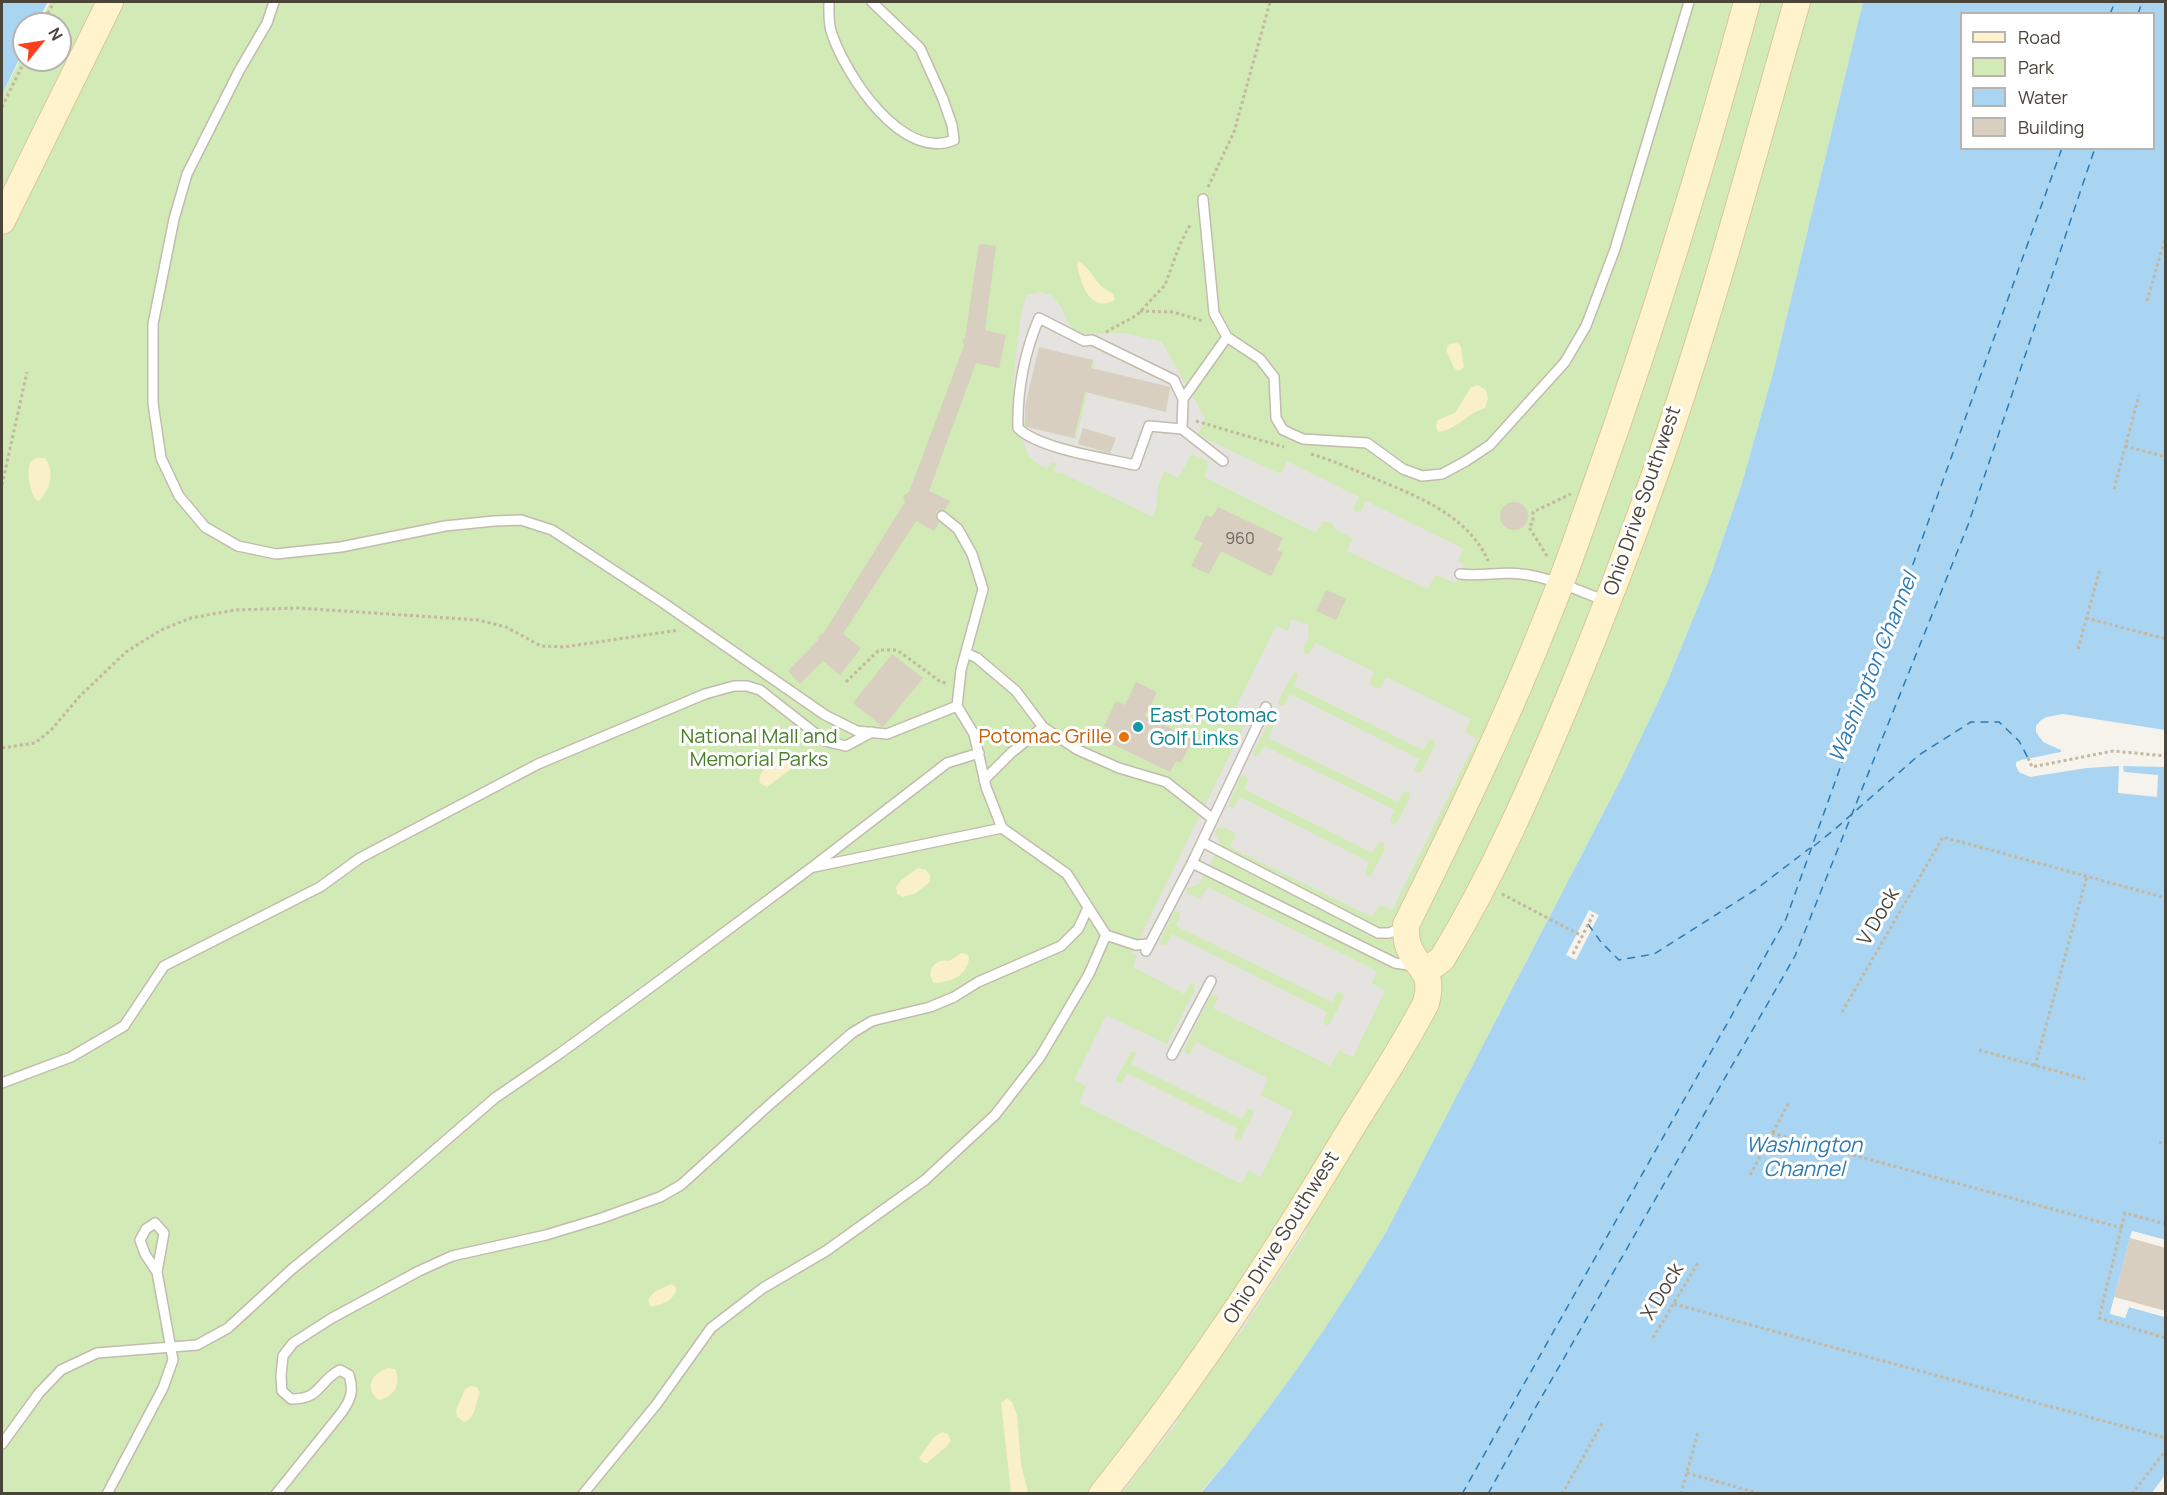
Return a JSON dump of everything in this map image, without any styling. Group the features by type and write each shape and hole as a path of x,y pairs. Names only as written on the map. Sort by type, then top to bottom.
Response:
{"street":[{"path":"2,221 111,2"},
{"path":"1406,925 1467,802 1635,375 1686,217 1747,2"},
{"name":"Ohio Drive Southwest","path":"1422,967 1434,965 1442,959 1484,885 1530,791 1608,602 1664,448 1731,235 1797,2"},
{"name":"Ohio Drive Southwest","path":"1102,1494 1162,1416 1227,1325 1288,1232 1426,1003 1429,990 1426,974 1407,944 1406,925"}],"lane":[{"path":"274,2 267,23 234,81 187,174 174,219 153,324 153,403 161,458 179,496 205,527 238,546 276,554 341,547 446,526 520,520 552,530 825,715 857,731 887,734 957,706"},
{"path":"829,2 831,31 836,45 863,93 887,120 916,140 942,145 954,140 944,99 920,48 872,2"},
{"path":"1203,199 1214,313 1227,337 1260,359 1274,377 1276,418 1283,430 1303,439 1367,443 1403,469 1422,476 1442,474 1490,444 1565,362 1586,327 1615,249 1689,2"},
{"path":"1182,429 1183,399 1174,380 1092,340 1084,341 1039,318 1027,347 1017,401 1018,428 1027,436 1060,447 1135,465 1149,426 1182,429 1223,461"},
{"path":"1183,399 1227,337"},
{"path":"942,516 958,529 972,554 982,589 961,670 957,706 974,735 984,780 1002,828 1067,874 1107,935 1148,948 1192,863 1266,707"},
{"path":"1460,574 1474,576 1520,573 1556,574 1608,602"},
{"path":"966,653 977,658 1016,691 1043,727 1078,750 1119,768 1166,782 1213,819"},
{"path":"2,1083 71,1057 124,1026 164,966 320,887 360,858 538,764 695,698 734,686 747,686 760,690 825,741 846,746 872,732"},
{"path":"984,780 1011,753 1043,727"},
{"path":"2,1444 39,1394 61,1370 97,1353 197,1345 228,1329 292,1269 378,1199 495,1098 559,1054 811,868 947,763 979,753"},
{"path":"811,868 1002,828"},
{"path":"1202,842 1378,933 1389,933 1406,925"},
{"path":"1192,863 1395,963 1422,967"},
{"path":"276,1494 351,1399 352,1386 349,1375 340,1370 328,1376 320,1390 305,1399 291,1399 282,1391 281,1376 284,1356 293,1342 332,1318 452,1256 546,1235 660,1197 681,1185 852,1033 872,1021 930,1007 954,997 978,982 1061,946 1078,929 1088,908"},
{"path":"584,1494 656,1405 711,1328 763,1288 826,1251 925,1180 995,1115 1040,1057 1089,974 1107,935"},
{"path":"1172,1055 1211,981"},
{"path":"107,1494 163,1389 173,1360 157,1272"}],"path":[{"path":"2,107 19,72"},
{"path":"2147,301 2166,235"},
{"path":"1140,311 1173,312 1222,327"},
{"path":"2,484 27,372"},
{"path":"2114,489 2139,395"},
{"path":"1183,417 1294,450"},
{"path":"2125,446 2166,457"},
{"path":"1305,453 1328,459 1420,498 1461,525 1484,551 1493,574"},
{"path":"1556,574 1528,527 1533,522 1533,512 1575,492"},
{"path":"2078,650 2100,570"},
{"path":"2,748 35,743 51,730 81,696 126,652 161,630 191,618 235,610 298,608 478,620 506,627 542,646 564,648 672,629 702,630"},
{"path":"2086,618 2166,639"},
{"path":"846,682 879,650 897,650 941,682 959,687"},
{"path":"2028,758 2032,767 2113,751 2166,756"},
{"name":"V Dock","path":"1842,1012 1943,837 2087,876"},
{"path":"2036,1066 2087,876 2166,898"},
{"path":"1484,885 1581,936"},
{"path":"1573,954 1593,915"},
{"path":"1979,1050 2085,1079"},
{"path":"1750,1175 1789,1102"},
{"path":"1772,1133 2121,1228"},
{"path":"2159,1142 2166,1144"},
{"path":"2166,1224 2125,1213 2099,1318 2166,1338"},
{"name":"X Dock","path":"1653,1338 1699,1261"},
{"path":"1674,1304 2166,1438"},
{"path":"1562,1494 1603,1422"},
{"path":"1681,1494 1698,1432"},
{"path":"2132,1494 2166,1449"},
{"path":"1687,1473 1761,1494"}],"green space":[{"name":"National Mall and Memorial Parks","path":"50,2 1863,2 1773,373 1742,483 1710,577 1665,687 1623,775 1386,1232 1299,1367 1226,1463 1200,1493 2,1493 2,95 14,72 72,72 72,12 45,12"}],"sand":[{"path":"1078,261 1102,287 1113,293 1115,300 1102,303 1089,296 1083,286 1077,266"},
{"path":"1458,343 1461,347 1464,367 1458,371 1454,368 1446,350 1449,344"},
{"path":"1478,385 1486,390 1488,399 1485,408 1451,428 1438,432 1436,426 1438,420 1455,413 1471,387"},
{"path":"36,458 45,458 51,475 49,486 39,501 33,494 29,476 30,462"},
{"path":"780,755 789,755 792,762 791,769 767,787 760,783 761,775 766,767"},
{"path":"918,868 926,870 930,875 930,882 916,893 903,897 897,894 896,887 901,880"},
{"path":"961,953 969,957 966,969 958,977 934,983 931,978 933,966 939,961 949,961"},
{"path":"671,1284 676,1287 674,1295 664,1303 651,1307 648,1300 654,1292"},
{"path":"388,1368 395,1369 397,1385 389,1396 379,1400 371,1391 372,1381 378,1373"},
{"path":"471,1386 477,1387 480,1393 471,1418 464,1422 457,1417 456,1410 465,1389"},
{"path":"1007,1398 1012,1402 1017,1415 1021,1464 1028,1493 1011,1493 1001,1403"},
{"path":"942,1432 948,1434 951,1441 927,1463 922,1462 919,1458 934,1437"}],"shaded area":[{"path":"94,2 102,2 72,63 72,47"},
{"path":"60,72 68,72 2,206 2,190"},
{"path":"1040,292 1051,295 1062,308 1068,323 1076,334 1126,333 1162,342 1205,418 1198,435 1278,473 1282,471 1287,461 1359,497 1353,509 1356,512 1361,511 1366,501 1464,549 1458,560 1464,565 1456,583 1436,575 1427,589 1347,551 1353,538 1335,529 1331,522 1322,522 1316,533 1204,477 1209,466 1207,461 1192,454 1178,478 1164,471 1158,486 1157,504 1153,517 1060,472 1058,474 1053,471 1057,464 1052,462 1048,468 1042,467 1029,457 1018,428 1013,385 1020,320 1026,295","holes":["1041,348 1095,362 1076,439 1023,426","1106,371 1171,388 1165,412 1100,396","1083,428 1115,438 1110,454 1078,444"]},
{"path":"1291,619 1309,625 1308,639 1303,650 1305,654 1309,654 1315,643 1374,672 1369,684 1377,689 1386,677 1471,719 1465,732 1477,739 1392,910 1380,905 1372,917 1230,847 1235,837 1234,833 1228,829 1221,827 1215,831 1220,844 1199,884 1186,889 1188,894 1200,899 1208,887 1377,971 1372,983 1385,991 1353,1057 1339,1051 1330,1066 1213,1008 1218,997 1215,994 1211,995 1184,1049 1186,1054 1190,1054 1196,1042 1268,1078 1261,1095 1293,1112 1261,1177 1249,1171 1241,1184 1079,1103 1086,1086 1074,1080 1106,1015 1167,1044 1194,992 1195,983 1190,984 1184,994 1133,967 1137,956 1132,953 1247,720 1246,714 1235,709 1276,626 1288,631","holes":["1294,672 1298,674 1294,686 1423,750 1429,740 1434,740 1435,745 1422,771 1418,773 1414,770 1419,759 1290,694 1284,705 1279,705 1278,701","1269,723 1273,728 1268,738 1398,802 1404,792 1410,792 1410,797 1398,821 1392,825 1390,819 1395,810 1264,746 1259,756 1254,756 1253,752","1246,775 1248,780 1244,789 1373,853 1377,844 1383,842 1385,849 1371,876 1365,873 1369,862 1240,797 1234,808 1228,807 1240,777","1179,911 1176,926 1332,1002 1337,992 1342,993 1344,997 1330,1023 1326,1026 1323,1021 1327,1012 1172,934 1166,945 1161,945 1160,941 1174,912","1131,1052 1135,1052 1131,1064 1242,1119 1248,1109 1252,1109 1254,1113 1240,1140 1236,1141 1234,1137 1238,1129 1127,1073 1122,1083 1117,1083 1116,1079"]},
{"path":"1306,1223 1307,1231 1238,1337 1224,1344"},
{"path":"1179,1407 1177,1423 1122,1493 1111,1494"}],"water":[{"path":"2,2 48,2 43,12 12,12 13,72 2,95"},
{"name":"Washington Channel","path":"1863,2 2165,2 2166,1240 2132,1231 2110,1313 2125,1318 2129,1307 2165,1317 2165,1475 2151,1494 1200,1494 1275,1400 1386,1232 1623,775 1665,687 1710,577 1742,483 1773,373"}],"pier":[{"path":"2063,714 2165,730 2165,767 2123,766 2124,772 2158,775 2157,797 2118,793 2119,766 2087,768 2030,777 2019,772 2016,762 2061,752 2043,742 2036,732 2036,726 2047,717"},
{"path":"1589,910 1599,915 1576,960 1566,955"},
{"path":"2132,1231 2165,1240 2165,1243 2134,1235 2113,1312 2123,1315 2126,1305 2129,1304 2166,1314 2165,1317 2129,1307 2125,1318 2110,1314"}],"building":[{"path":"979,244 996,246 985,330 1006,335 999,368 976,363 929,491 950,501 945,510 936,512 939,522 934,531 916,521 843,634 861,648 840,675 823,661 800,684 788,671 818,640 819,635 823,634 905,502 903,496 909,492 964,346 962,341 965,338"},
{"path":"1039,347 1093,360 1091,368 1170,387 1166,412 1085,392 1074,438 1028,427 1025,425 1025,406"},
{"path":"1083,428 1116,438 1110,453 1078,444"},
{"path":"1514,502 1524,506 1528,516 1524,526 1514,530 1504,526 1500,516 1504,506"},
{"path":"1218,507 1283,538 1277,550 1283,552 1271,576 1221,551 1209,574 1191,566 1203,543 1194,539 1206,515 1212,517"},
{"path":"1326,590 1346,599 1336,620 1316,611"},
{"path":"892,654 923,678 883,727 853,703"},
{"name":"East Potomac Golf Links","path":"1136,682 1157,692 1145,716 1193,739 1181,763 1176,761 1170,772 1104,740 1109,729 1104,726 1116,701 1125,705"},
{"path":"2130,1238 2166,1248 2166,1311 2114,1297"}],"ferry route":[{"path":"2111,12 2115,2"},
{"path":"2139,12 2142,2"},
{"path":"1462,1494 1786,919 2061,150"},
{"path":"1488,1494 1795,956 1968,525 2094,150"},
{"path":"1814,846 1919,755 1971,722 1999,722 2019,741 2028,758"},
{"path":"1588,924 1601,942 1619,960 1654,954 1755,890 1810,848"}],"place":[{"name":"East Potomac Golf Links","path":"1138,727"},
{"name":"Potomac Grille","path":"1124,737"}]}
